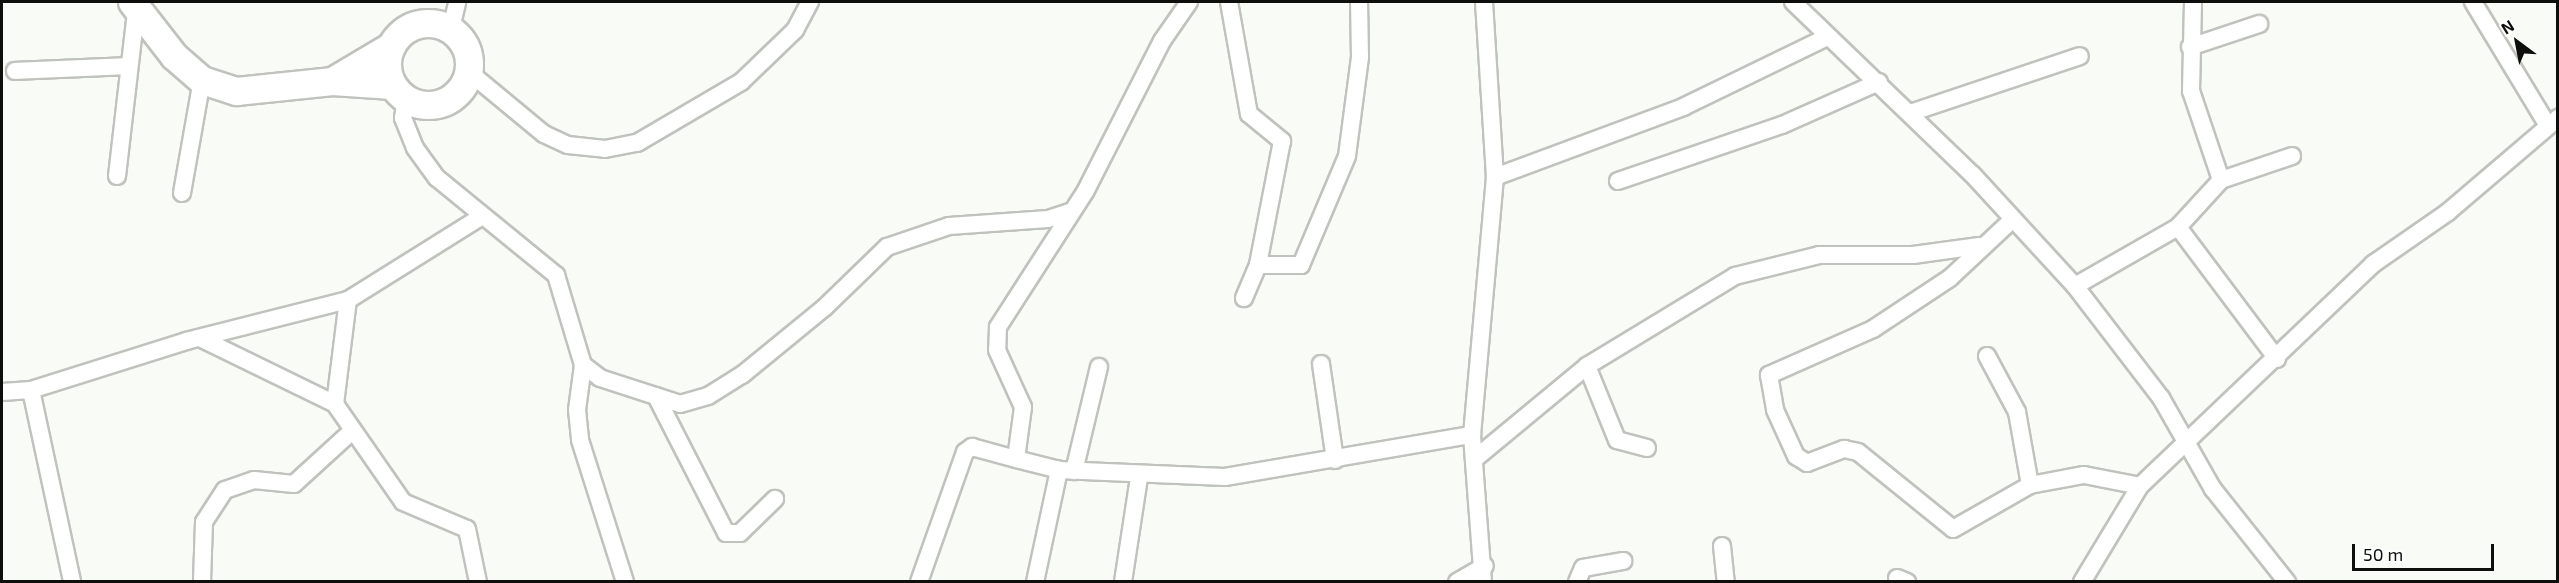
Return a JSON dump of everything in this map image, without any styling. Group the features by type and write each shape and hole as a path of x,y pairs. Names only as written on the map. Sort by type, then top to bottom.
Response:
{"main road":[{"path":"134,6 202,80 236,91 332,81 399,92 424,105 444,102 460,90 469,72 465,43 451,29 432,23 412,26 391,46 332,81"},
{"path":"391,46 387,65 399,92"}],"street":[{"path":"451,29 457,2"},
{"path":"469,72 543,134 568,145 605,149 638,143 741,82 795,30 810,2"},
{"path":"1016,459 1022,397 995,340 1070,212 1162,41 1189,2"},
{"path":"1229,2 1249,114 1254,123 1274,130 1282,141 1258,265 1244,298"},
{"path":"1258,265 1301,265 1347,156 1360,57 1359,2"},
{"path":"1457,582 1484,574 1477,457 1472,435 1495,177 1484,2"},
{"path":"1793,2 1825,38 1879,82 1910,113 2075,286 2132,356 2212,489 2288,582"},
{"path":"2193,2 2190,47 2191,92 2221,180"},
{"path":"2082,582 2140,486 2277,359 2373,264 2448,212 2552,121 2473,2"},
{"path":"117,176 134,6"},
{"path":"2190,47 2259,24"},
{"path":"1495,177 1683,107 1825,38"},
{"path":"1910,113 2080,56"},
{"path":"15,71 128,66"},
{"path":"182,193 202,80"},
{"path":"1618,181 1782,125 1879,82"},
{"path":"399,92 403,118 415,148 437,178 481,217 543,259 556,275 583,365 580,440 625,582"},
{"path":"2075,286 2178,227 2221,180 2292,156"},
{"path":"583,365 600,378 680,404 708,396 742,375 887,247 949,226 1048,219 1070,212"},
{"path":"2,392 31,390 202,339 348,300 481,217"},
{"path":"2013,219 1979,246 1950,278 1892,316 1780,367 1769,375 1768,385 1801,461 1844,449 1858,452 1953,529 2030,484 2084,475 2140,486"},
{"path":"2178,227 2277,359"},
{"path":"1477,457 1587,366 1697,295 1765,266 1819,255 1912,255 1979,246"},
{"path":"335,404 348,300"},
{"path":"202,339 335,404 403,502 467,529 478,582"},
{"path":"1987,356 2017,412 2030,484"},
{"path":"1321,364 1335,460"},
{"path":"1587,366 1617,440 1647,448"},
{"path":"1035,582 1066,470 1099,367"},
{"path":"31,390 72,582"},
{"path":"656,396 726,533 740,533 775,499"},
{"path":"202,582 204,522 225,490 254,480 294,484 352,431"},
{"path":"919,582 965,452 972,447 1066,470 1139,477 1225,477 1472,435"},
{"path":"1124,582 1139,477"},
{"path":"1722,546 1726,582"},
{"path":"1577,582 1583,568 1623,561"}]}
